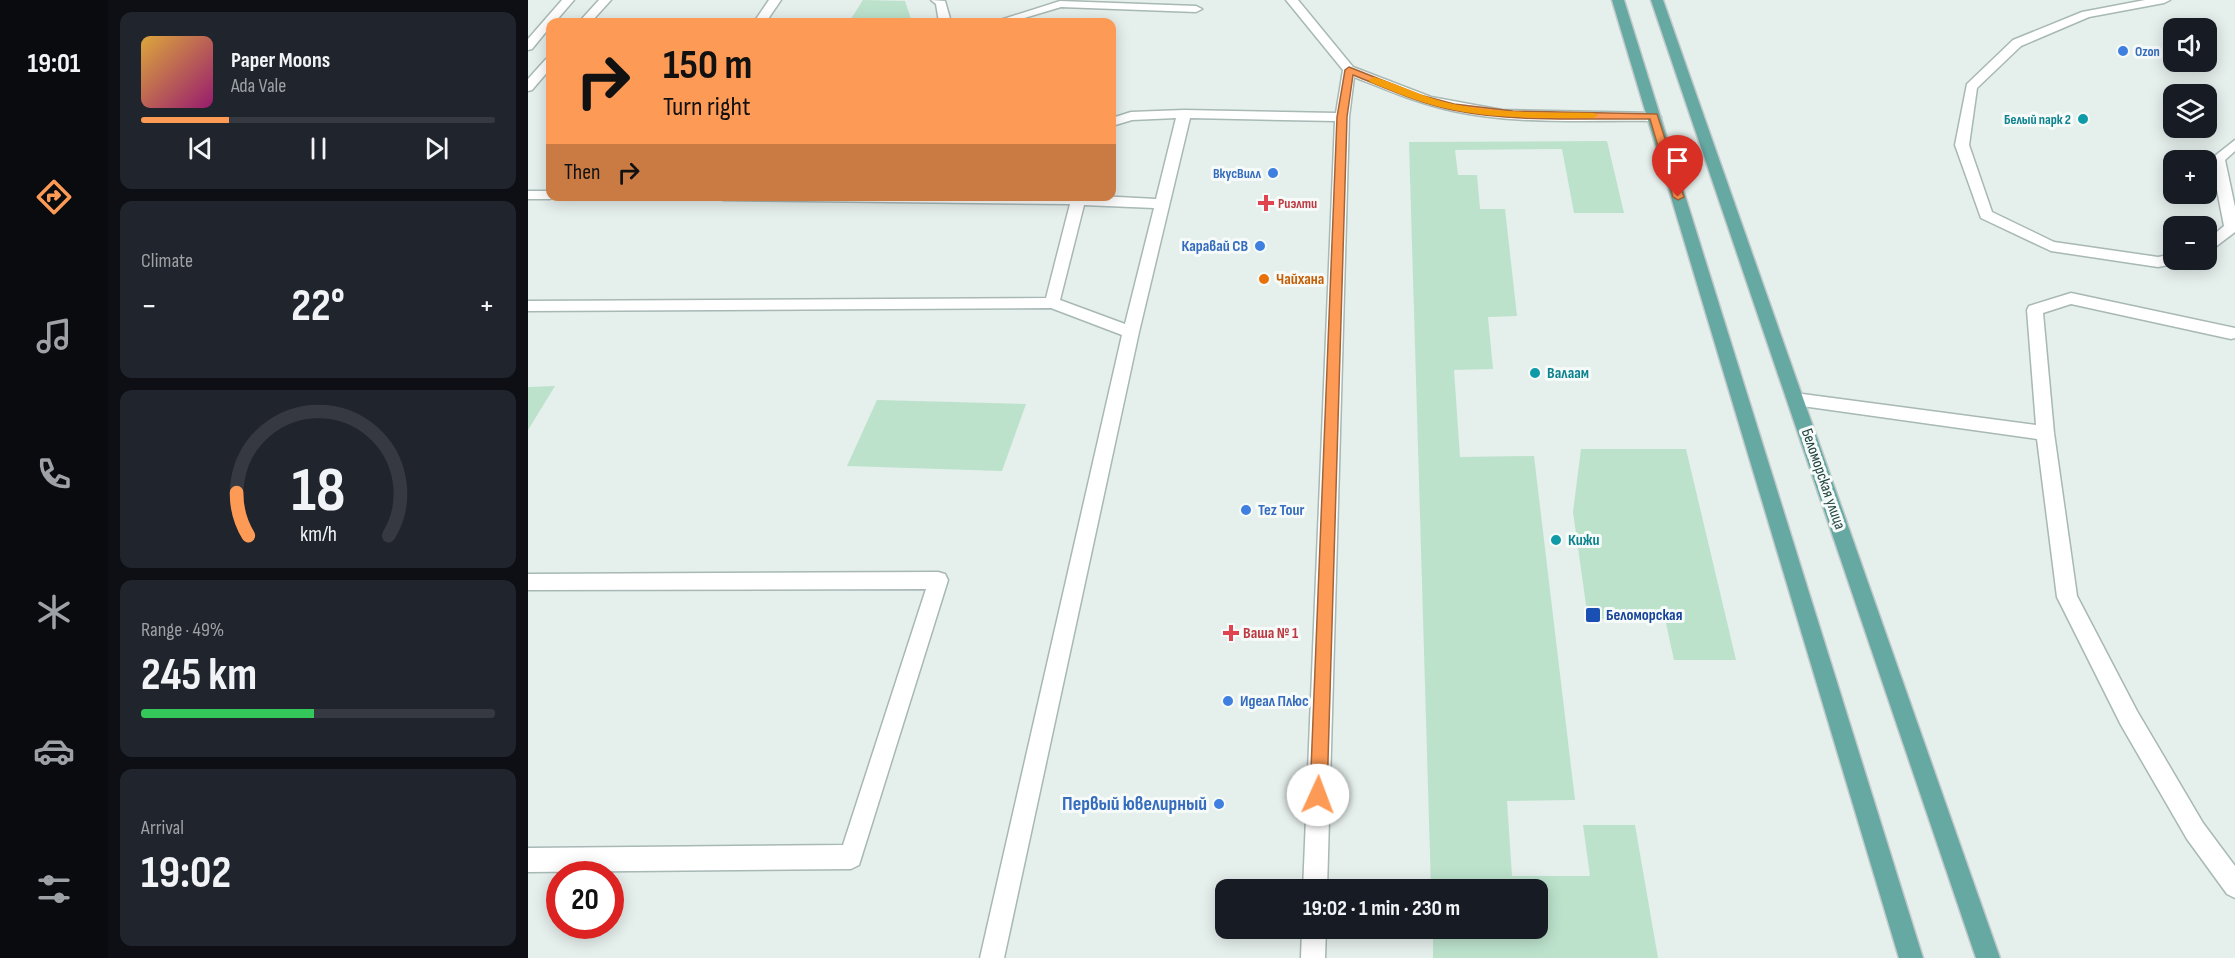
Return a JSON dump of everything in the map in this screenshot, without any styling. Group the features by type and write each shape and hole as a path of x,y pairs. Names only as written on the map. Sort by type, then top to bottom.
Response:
{"main road":[{"path":"1618,0 1911,958"},
{"name":"Беломорская улица","path":"1657,0 1988,958"}],"street":[{"path":"552,18 568,0"},
{"path":"589,18 605,0"},
{"path":"762,18 775,0"},
{"path":"944,18 939,2 955,0"},
{"path":"1292,0 1349,70 1416,97 1454,107 1513,114 1654,117"},
{"path":"2163,261 2051,246 1986,215 1962,146 1971,87 2018,43 2086,14 2164,0"},
{"path":"1013,18 1060,4 1196,9"},
{"path":"528,46 546,25"},
{"path":"528,87 546,67"},
{"path":"1315,879 1342,117 1349,70"},
{"path":"1116,121 1131,116 1184,114 1342,117"},
{"path":"992,958 1160,204 1184,114"},
{"path":"2217,240 2232,227 2218,159 2235,144"},
{"path":"528,195 546,195"},
{"path":"1052,303 1078,201"},
{"path":"1098,201 1160,204"},
{"path":"2231,333 2071,298 2035,310 2045,433 2067,597 2129,718 2195,831 2235,886"},
{"path":"528,306 1052,303 1131,332"},
{"path":"1795,399 2045,433"},
{"path":"528,582 938,580 851,857 528,860"},
{"path":"1313,958 1314,939"}],"green space":[{"path":"863,0 905,1 911,18 852,18"},
{"path":"1607,141 1624,213 1574,213 1562,149 1455,150 1458,175 1477,175 1480,209 1505,209 1517,316 1488,317 1493,369 1454,370 1460,457 1534,456 1575,800 1507,801 1512,876 1590,876 1583,825 1635,825 1658,958 1433,958 1433,939 1548,939 1548,879 1431,879 1409,142"},
{"path":"555,386 528,430 528,387"},
{"path":"877,400 1026,404 1002,471 847,466"},
{"path":"1581,449 1686,449 1736,660 1674,660 1665,619 1588,619 1573,512"}],"slow traffic":[{"path":"1374,80 1416,97 1454,107 1513,114 1593,115"}],"place":[{"name":"Ozon","path":"2123,51"},
{"name":"Белый парк 2","path":"2083,119"},
{"name":"ВкусВилл","path":"1273,173"},
{"name":"Риэлти","path":"1266,203"},
{"name":"Каравай СВ","path":"1260,246"},
{"name":"Чайхана","path":"1264,279"},
{"name":"Валаам","path":"1535,373"},
{"name":"Tez Tour","path":"1246,510"},
{"name":"Кижи","path":"1556,540"},
{"name":"Беломорская","path":"1593,615"},
{"name":"Ваша № 1","path":"1231,633"},
{"name":"Идеал Плюс","path":"1228,701"},
{"name":"Первый ювелирный","path":"1219,804"}],"route":[{"path":"1318,795 1342,117 1349,70 1416,97 1454,107 1513,114 1654,117 1678,197"}]}
